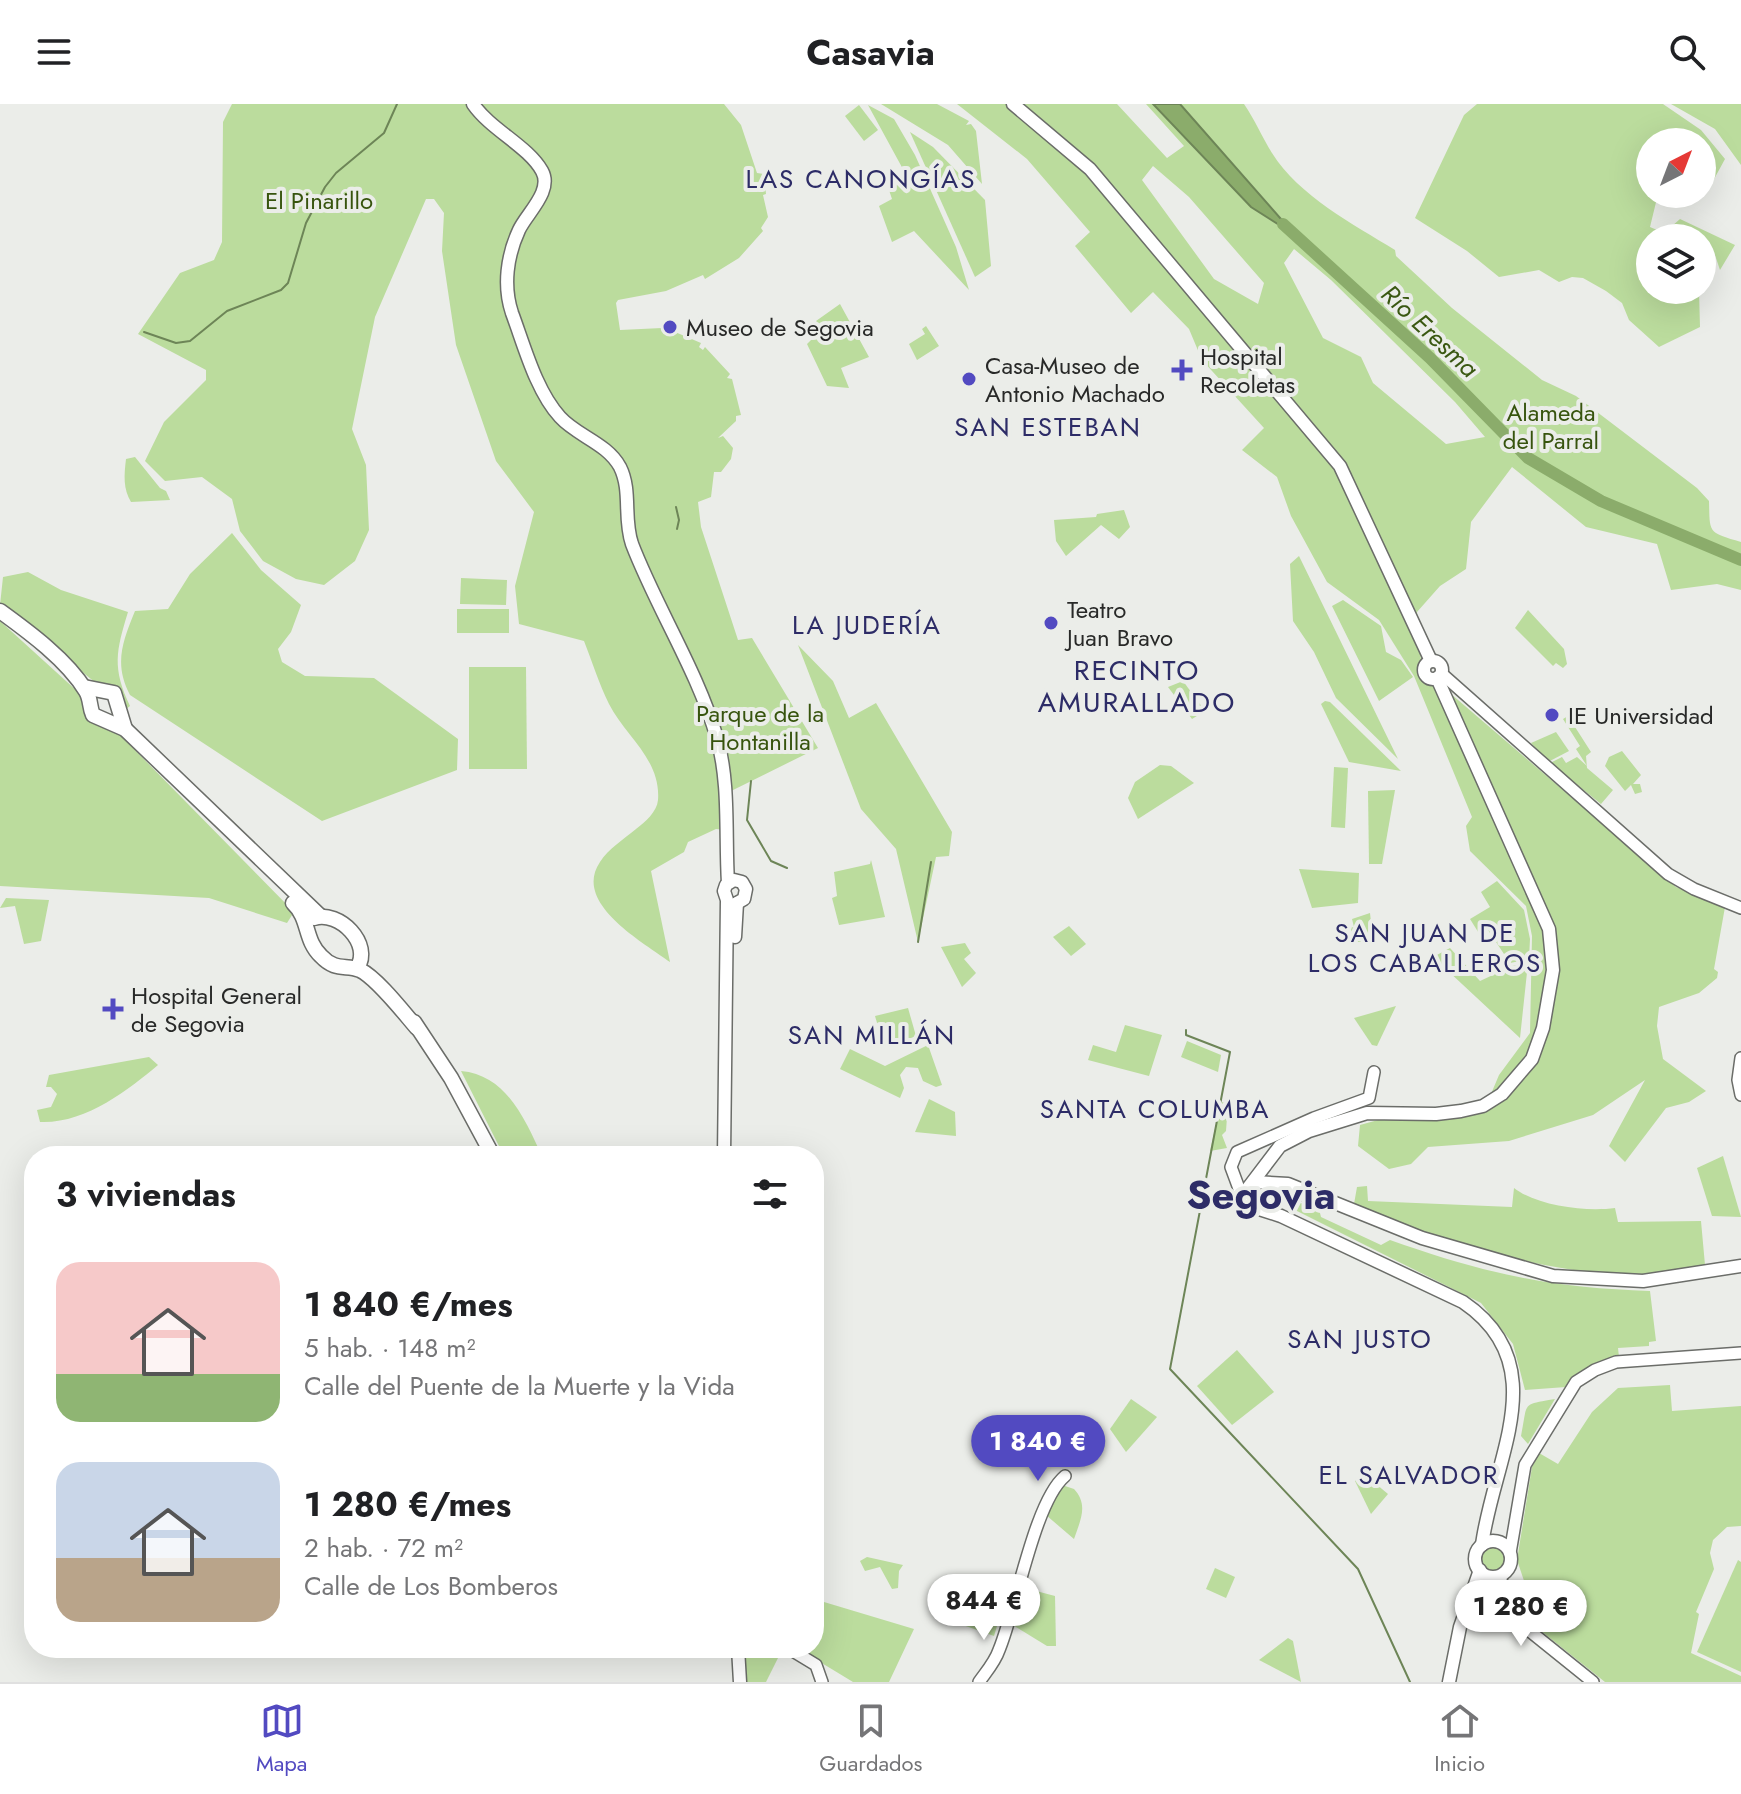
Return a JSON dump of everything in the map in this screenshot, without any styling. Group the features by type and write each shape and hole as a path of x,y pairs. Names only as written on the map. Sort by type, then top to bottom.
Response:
{"highway":[{"path":"0,611 90,693 93,715 114,716 206,809 320,916 335,918 349,928 359,944 359,965 398,999 451,1078 488,1146"},
{"path":"90,693 114,693 120,702 114,716"},
{"path":"206,809 241,852 301,910 312,945 327,962 342,969 359,965"},
{"path":"307,927 320,916"}],"main road":[{"path":"473,104 489,124 533,160 544,177 543,192 519,231 509,259 507,280 511,309 549,403 567,424 612,456 623,474 632,543 717,738 723,774 727,861 733,882 746,892 732,901"},
{"path":"1013,104 1090,169 1340,466 1431,661 1424,672 1430,678 1439,676 1547,922 1553,974 1540,1039 1525,1069 1490,1103 1442,1114 1367,1113 1290,1139 1273,1157 1271,1189 1281,1216 1463,1302 1484,1318 1510,1362 1513,1398 1488,1521 1490,1534 1500,1545 1509,1567 1490,1574 1477,1596 1455,1682"},
{"path":"732,1146 729,990 732,901 724,891 733,882"},
{"path":"724,1146 729,1053"},
{"path":"1271,1189 1273,1157"},
{"path":"1271,1189 1248,1203 1247,1190 1271,1189 1553,1276 1643,1281 1741,1269"},
{"path":"1490,1574 1476,1557 1500,1545"},
{"path":"1449,1682 1460,1627 1490,1574"},
{"path":"731,1658 732,1682"},
{"path":"739,1658 740,1682"}],"street":[{"path":"1439,676 1668,874 1694,889 1741,908"},
{"path":"1741,1058 1738,1080 1741,1095"},
{"path":"1248,1203 1241,1194 1231,1167 1234,1157 1256,1142 1369,1098 1374,1072"},
{"path":"1234,1157 1239,1173 1271,1189"},
{"path":"1500,1545 1531,1450 1576,1382 1616,1362 1741,1353"},
{"path":"979,1682 997,1657 1035,1535 1056,1486 1065,1476"},
{"path":"1490,1574 1521,1624 1593,1682"},
{"path":"804,1658 816,1665 822,1682"}],"green space":[{"name":"El Pinarillo","path":"232,104 724,104 741,125 757,173 764,174 766,194 763,195 768,217 761,228 763,231 739,258 705,279 703,275 666,291 618,300 616,303 620,330 662,328 664,333 668,329 701,343 699,347 703,350 705,347 730,374 727,378 732,379 741,415 736,416 736,421 718,438 723,436 733,448 731,459 721,472 714,472 711,497 698,502 701,527 738,640 752,638 818,748 725,794 726,830 716,829 688,842 684,852 651,871 670,962 614,920 595,892 594,877 600,862 653,813 658,800 654,772 609,704 584,641 519,624 515,586 534,512 496,461 456,345 442,251 444,213 434,199 426,199 375,317 352,429 366,465 369,530 355,561 324,585 296,579 263,561 240,531 232,499 202,477 165,481 145,461 164,422 206,380 206,370 138,334 180,273 214,260 222,242 223,122"},
{"path":"881,104 937,104 969,121 966,125 971,124 976,131 982,184 948,145"},
{"name":"Alameda del Parral","path":"957,104 1117,104 1167,158 1184,146 1146,104 1153,104 1251,207 1292,233 1180,104 1244,104 1272,153 1297,183 1328,208 1395,250 1396,256 1452,308 1542,380 1576,396 1697,488 1709,501 1713,530 1741,542 1741,590 1717,584 1671,590 1657,544 1586,527 1512,467 1471,522 1466,569 1440,586 1417,612 1421,661 1437,682 1676,887 1725,907 1714,969 1718,972 1717,978 1699,993 1659,1007 1657,1026 1663,1059 1706,1091 1689,1102 1666,1108 1625,1162 1609,1146 1645,1080 1593,1115 1509,1141 1428,1147 1411,1164 1389,1169 1358,1146 1360,1125 1378,1120 1422,1120 1483,1113 1499,1075 1530,1033 1532,936 1526,906 1470,851 1466,826 1472,817 1414,676 1379,620 1327,582 1291,516 1277,477 1242,450 1264,428 1202,360 1189,329 1153,292 1131,313 1075,246 1090,232 1027,159","holes":["1153,166 1189,197 1264,283 1258,304 1214,279 1142,180","1294,249 1331,280 1455,402 1485,437 1446,444 1373,383 1361,357 1323,338 1284,263"]},
{"path":"1477,104 1663,104 1698,128 1636,128 1636,208 1655,208 1651,224 1636,224 1636,304 1699,304 1700,327 1659,347 1629,320 1622,303 1583,278 1572,277 1559,282 1539,270 1499,277 1467,251 1415,218 1464,115"},
{"path":"1671,104 1741,104 1741,165 1713,128"},
{"path":"859,105 878,130 864,141 845,116"},
{"path":"868,105 894,119 915,155 956,247 969,290 914,231 892,242 879,206 892,199 888,187 904,171"},
{"path":"910,132 933,147 985,200 991,266 975,277"},
{"path":"1716,148 1725,159 1716,176"},
{"path":"1680,219 1691,224 1674,224"},
{"path":"1716,236 1735,245 1720,270 1716,258"},
{"path":"840,304 869,357 841,368 849,388 827,386 807,344 820,331 816,321"},
{"path":"926,326 939,346 917,360 909,344 925,334 922,329"},
{"path":"135,457 160,488 166,491 170,500 131,502 125,487 125,465 126,459"},
{"path":"1124,510 1130,527 1119,539 1101,525 1066,556 1056,541 1054,520 1096,517 1097,514"},
{"path":"232,533 261,570 301,605 291,632 278,649 282,662 305,676 374,678 458,739 457,770 322,821 130,695 121,663 126,633 135,611 168,609 190,574"},
{"path":"1299,556 1398,759 1336,698 1314,652 1293,621 1290,564"},
{"path":"28,572 61,590 128,612 121,638 118,670 130,706 121,713 102,688 0,605 3,577"},
{"path":"461,578 507,580 506,605 460,604"},
{"path":"1343,600 1381,626 1386,652 1401,660 1413,677 1379,701 1332,606"},
{"path":"457,609 509,609 509,633 457,633"},
{"path":"1528,610 1564,649 1567,664 1563,668 1556,663 1553,666 1515,628"},
{"path":"0,621 77,691 294,912 287,923 209,898 0,886"},
{"path":"798,645 833,681 849,718 876,703 952,832 949,856 936,857 918,942 896,849 861,809"},
{"path":"469,667 526,667 527,769 469,769"},
{"path":"1183,681 1205,711 1192,719 1168,687"},
{"path":"1330,702 1401,771 1349,762 1321,704"},
{"path":"1568,716 1591,752 1586,756 1587,766 1576,749 1580,746 1563,719"},
{"path":"1556,732 1569,751 1548,762 1531,743"},
{"path":"1622,751 1641,775 1633,784 1640,784 1642,792 1635,794 1631,785 1625,791 1605,766 1609,757"},
{"path":"1562,757 1566,763 1577,757 1613,790 1601,804 1550,763"},
{"path":"1160,765 1171,766 1194,783 1138,819 1128,798 1135,782"},
{"path":"1334,767 1348,768 1345,828 1331,827"},
{"path":"1395,790 1382,864 1369,864 1368,791"},
{"path":"871,860 885,917 839,925 832,898 837,896 834,872 870,864"},
{"path":"1299,869 1359,873 1358,903 1312,908"},
{"path":"1497,881 1524,910 1530,939 1529,959 1510,963 1488,930 1480,935 1470,919 1490,907 1481,892"},
{"path":"6,898 49,900 41,941 24,944 15,906 0,908"},
{"path":"1370,913 1373,940 1357,942 1350,928 1354,927 1352,919"},
{"path":"1069,926 1086,944 1071,956 1053,937"},
{"path":"965,943 971,953 964,959 976,973 962,987 941,947"},
{"path":"1450,948 1480,981 1512,966 1528,963 1520,1038 1433,957"},
{"path":"1396,1006 1377,1046 1372,1045 1354,1018"},
{"path":"908,1008 916,1036 891,1046 883,1043 875,1016"},
{"path":"1125,1025 1162,1035 1149,1076 1088,1060 1093,1045 1116,1052"},
{"path":"1187,1041 1221,1055 1218,1072 1181,1057"},
{"path":"928,1045 942,1085 936,1087 923,1081 918,1068 906,1067 900,1075 904,1088 900,1098 840,1069 850,1049 885,1066"},
{"path":"149,1057 158,1065 105,1104 73,1117 40,1122 37,1110 51,1107 57,1094 51,1087 46,1087 49,1075"},
{"path":"461,1071 477,1074 502,1090 521,1114 537,1146 499,1146"},
{"path":"929,1099 955,1112 956,1136 915,1132"},
{"path":"1221,1102 1228,1103 1226,1131 1222,1135 1227,1148 1210,1151"},
{"path":"1723,1156 1741,1217 1712,1216 1697,1168"},
{"path":"1367,1186 1368,1201 1512,1207 1514,1188 1535,1199 1562,1206 1615,1208 1618,1222 1701,1221 1705,1265 1669,1273 1626,1275 1528,1262 1430,1235 1354,1204 1357,1187"},
{"path":"1295,1201 1319,1209 1321,1217 1381,1245 1390,1240 1517,1277 1650,1291 1656,1341 1649,1342 1649,1346 1618,1348 1619,1357 1589,1367 1566,1387 1525,1390 1513,1344 1481,1303 1295,1210"},
{"path":"1237,1350 1274,1392 1232,1425 1197,1386"},
{"path":"1670,1385 1672,1411 1741,1406 1741,1526 1727,1527 1713,1540 1710,1553 1714,1569 1696,1612 1699,1614 1691,1653 1741,1676 1741,1682 1605,1682 1541,1631 1517,1560 1532,1467 1539,1453 1558,1464 1592,1412 1618,1388"},
{"path":"1131,1399 1157,1417 1126,1452 1110,1429"},
{"path":"1555,1399 1528,1444 1521,1436 1526,1410 1536,1402"},
{"path":"1364,1474 1388,1494 1371,1514 1355,1481"},
{"path":"1062,1485 1074,1489 1081,1501 1082,1513 1074,1539 1046,1515"},
{"path":"1493,1545 1503,1549 1507,1559 1503,1569 1493,1573 1483,1569 1479,1559 1483,1549"},
{"path":"867,1557 903,1565 899,1571 898,1588 892,1589 880,1567 865,1571 860,1561"},
{"path":"1738,1560 1741,1562 1741,1672 1697,1652"},
{"path":"1215,1568 1235,1577 1226,1598 1206,1589"},
{"path":"1021,1587 1055,1596 1056,1646 1047,1646 1011,1624"},
{"path":"824,1602 914,1629 889,1682 853,1682 813,1658 824,1658"},
{"path":"967,1604 1000,1616 994,1636 960,1624"},
{"path":"1288,1638 1293,1641 1301,1682 1259,1660"},
{"path":"744,1658 778,1658 766,1682 745,1682"}],"shaded area":[{"path":"1153,104 1180,104 1295,235 1251,207"}],"waterway":[{"path":"144,332 176,343 190,341 227,311 281,290 288,283 306,223 325,187 336,173 384,133 397,104"},
{"name":"Río Eresma","path":"1283,224 1430,358 1528,458 1601,501 1741,560"},
{"path":"676,507 679,520 677,529"},
{"path":"751,781 747,820 771,861 787,868"},
{"path":"918,942 931,862"},
{"path":"1186,1030 1186,1035 1230,1052 1170,1369 1358,1569 1410,1682"}],"place":[{"name":"Museo de Segovia","path":"670,327"},
{"name":"Hospital Recoletas","path":"1182,370"},
{"name":"Casa-Museo de Antonio Machado","path":"969,379"},
{"name":"Teatro Juan Bravo","path":"1051,623"},
{"name":"IE Universidad","path":"1552,715"},
{"name":"Hospital General de Segovia","path":"113,1009"}],"district":[{"name":"LAS CANONGÍAS","path":"861,179"},
{"name":"SAN ESTEBAN","path":"1048,427"},
{"name":"LA JUDERÍA","path":"867,625"},
{"name":"RECINTO AMURALLADO","path":"1137,686"},
{"name":"SAN JUAN DE LOS CABALLEROS","path":"1425,948"},
{"name":"SAN MILLÁN","path":"872,1035"},
{"name":"SANTA COLUMBA","path":"1155,1109"},
{"name":"Segovia","path":"1261,1195"},
{"name":"SAN JUSTO","path":"1360,1339"},
{"name":"EL SALVADOR","path":"1409,1475"}],"park label":[{"name":"Parque de la Hontanilla","path":"760,727"}]}
